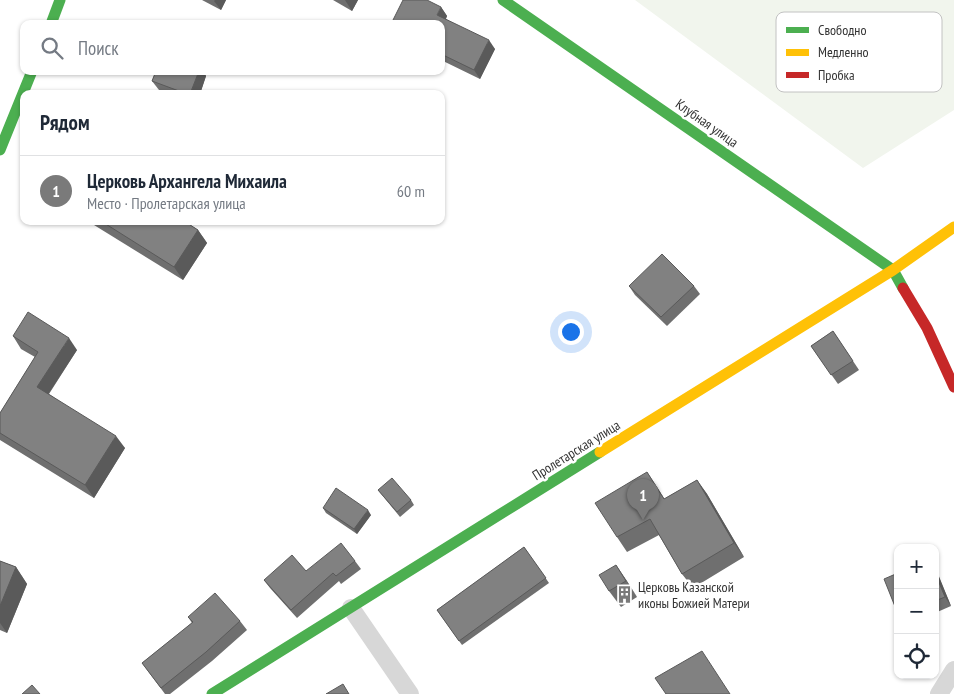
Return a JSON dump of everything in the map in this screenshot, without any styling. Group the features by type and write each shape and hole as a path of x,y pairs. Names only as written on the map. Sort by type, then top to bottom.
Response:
{"street":[{"path":"52,20 60,0"},
{"name":"Клубная улица","path":"503,0 893,270"},
{"path":"24,90 30,75"},
{"path":"0,150 20,101"},
{"name":"Пролетарская улица","path":"212,694 893,270 954,227"},
{"path":"893,270 927,328 954,387"},
{"path":"351,608 410,694"},
{"path":"939,694 954,670"}],"shaded area":[{"path":"635,0 954,0 954,110 863,168"}],"building":[{"path":"403,0 427,0 441,7 437,15 489,40 474,70 445,56 445,20 393,20"},
{"path":"154,75 197,75 192,90 176,90 152,81"},
{"path":"107,225 190,225 198,230 174,267"},
{"path":"662,254 694,286 661,317 629,286"},
{"path":"28,312 69,338 37,387 116,436 85,485 0,433 0,413 38,352 13,336"},
{"path":"833,331 853,361 831,375 811,346"},
{"path":"647,472 664,499 697,480 734,543 682,574 650,519 617,537 595,503"},
{"path":"392,478 411,500 397,512 378,490"},
{"path":"336,488 368,510 354,529 323,508"},
{"path":"341,543 355,561 336,576 333,573 291,610 264,580 292,555 306,571"},
{"path":"524,547 546,578 459,641 437,610"},
{"path":"0,561 16,567 0,606"},
{"path":"616,565 626,581 609,591 599,575"},
{"path":"894,575 894,604 884,579"},
{"path":"939,583 945,597 939,599"},
{"path":"215,593 240,621 206,652 161,688 142,663 193,622 188,617"},
{"path":"702,651 730,694 666,694 655,678"},
{"path":"343,684 349,694 326,694"},
{"path":"32,685 40,694 22,694"}],"traffic: fast":[{"path":"52,20 60,0"},
{"path":"503,0 893,270 903,288"},
{"path":"24,90 30,75"},
{"path":"0,150 20,101"},
{"path":"212,694 600,452"}],"traffic: slow":[{"path":"600,452 893,270 954,227"}],"traffic: jam":[{"path":"903,288 927,328 954,387"}],"place":[{"name":"Церковь Архангела Михаила","path":"643,520"},
{"name":"Церковь Казанской иконы Божией Матери","path":"624,595"}]}
